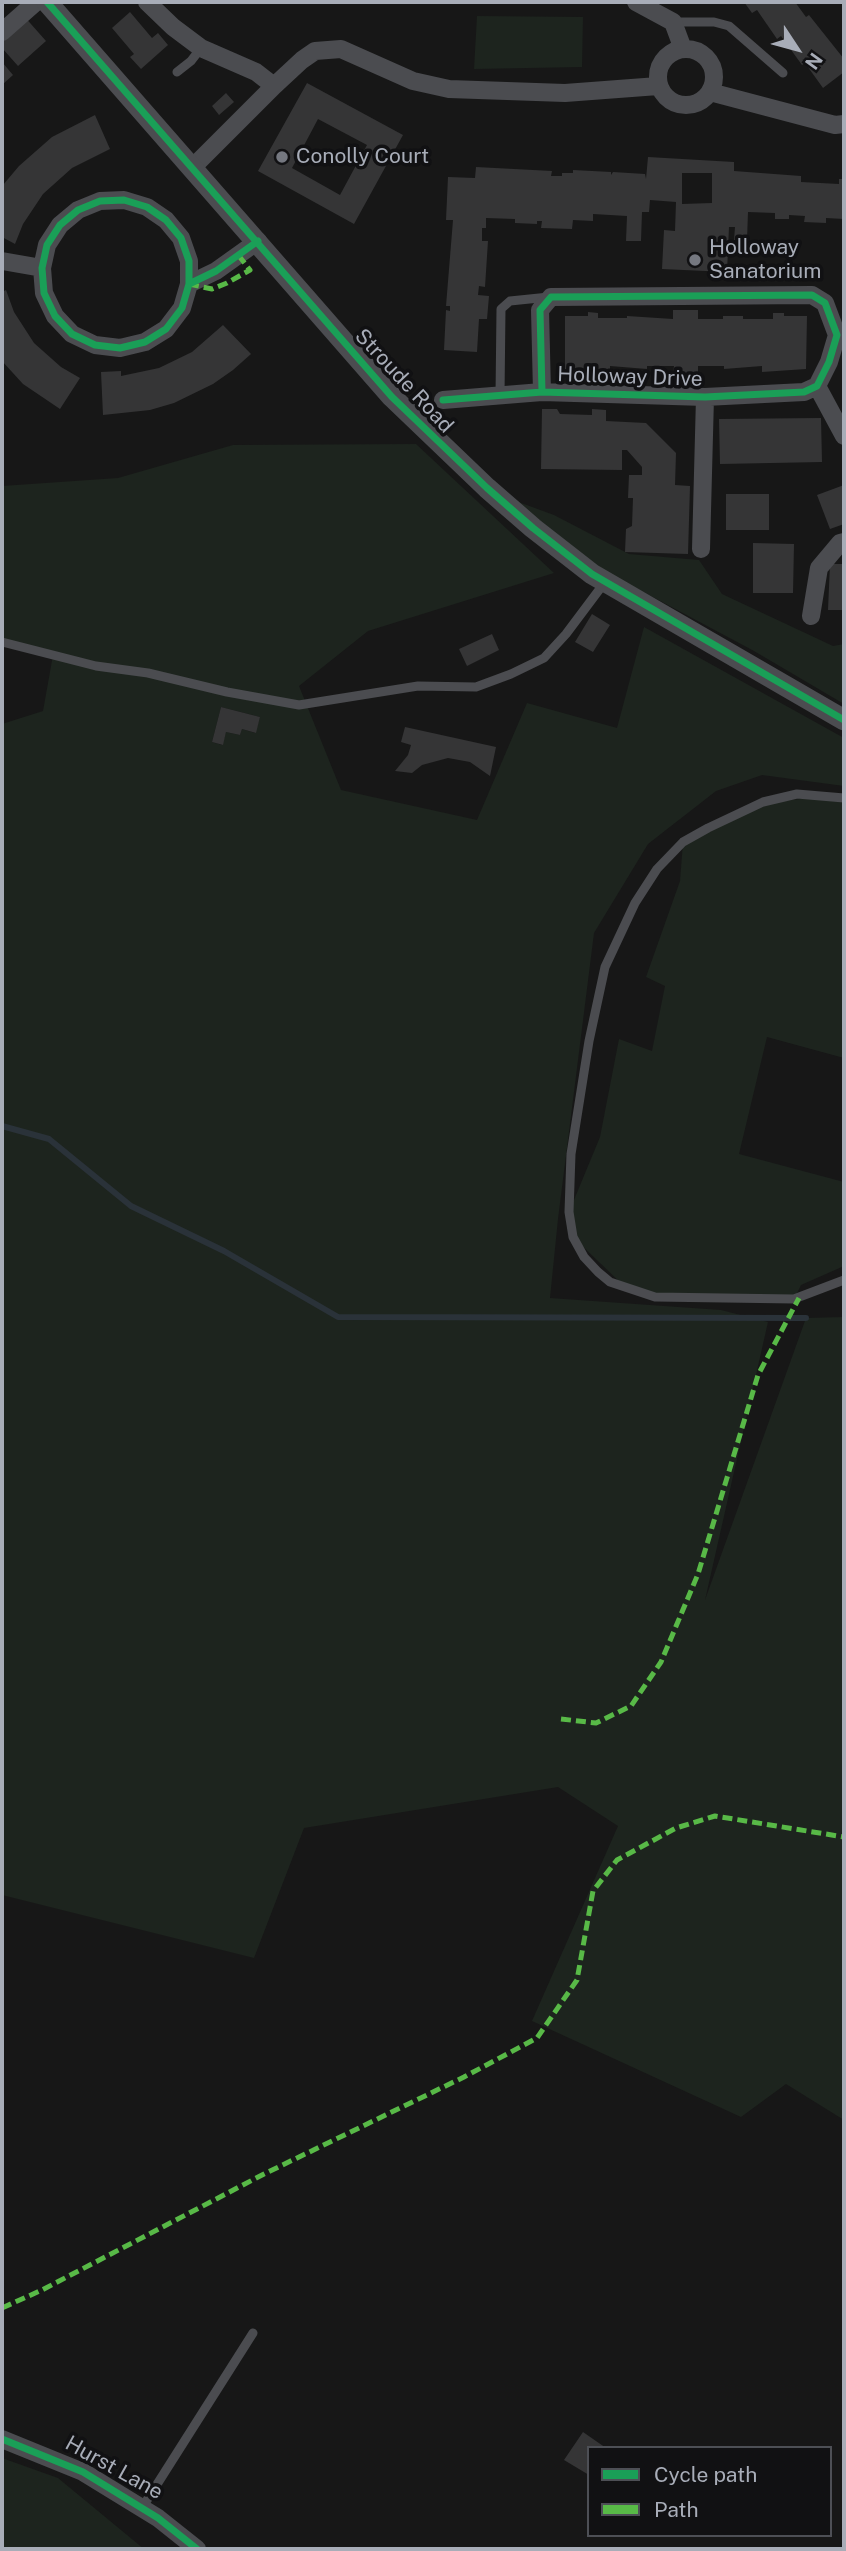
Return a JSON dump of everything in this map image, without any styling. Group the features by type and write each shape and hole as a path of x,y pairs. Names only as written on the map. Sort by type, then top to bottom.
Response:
{"street":[{"path":"2,32 36,2"},
{"name":"Stroude Road","path":"47,2 258,241 327,325 392,397 449,454 541,536 605,582 844,720"},
{"path":"147,2 173,27 201,48 256,72 274,86"},
{"path":"636,2 673,22 683,49"},
{"path":"193,167 311,52 328,49 341,49 413,81 449,89 565,93 658,86"},
{"path":"683,49 700,53 712,66 713,84 710,92 696,104 687,106 669,100 658,86 657,78 662,61 667,55 683,49"},
{"path":"710,92 835,125 844,124"},
{"path":"124,200 147,206 166,219 181,238 189,261 189,284 182,308 166,328 145,342 120,348 95,345 72,334 63,325 55,316 44,293 42,268 47,245 60,225 78,210 100,201 124,200"},
{"path":"189,284 216,271 258,241"},
{"path":"2,261 42,268"},
{"path":"551,297 812,295 825,303 840,335 817,386 844,436"},
{"name":"Holloway Drive","path":"551,297 540,310 542,392 705,397 787,395 817,386"},
{"path":"443,400 542,392"},
{"name":"Holloway Drive","path":"701,549 705,397"},
{"path":"811,616 819,568 840,543 844,542"},
{"name":"Hurst Lane","path":"2,2439 83,2472 142,2508 197,2549"}],"lane":[{"path":"673,22 714,22 729,26 783,73"},
{"path":"177,72 191,61 201,48"},
{"path":"500,396 501,309 510,301 551,297"},
{"path":"2,642 96,666 148,673 227,692 299,705 418,686 476,687 544,658 566,634 605,582"},
{"path":"844,798 797,794 764,802 682,842 657,869 635,903 605,967 589,1041 573,1144 569,1212 573,1237 598,1272 610,1282 655,1297 794,1299 844,1280"},
{"path":"142,2508 253,2333"}],"shaded area":[{"path":"477,16 583,17 582,67 474,69"},
{"path":"416,444 554,573 368,631 299,686 341,790 477,820 527,703 617,728 644,627 844,738 844,786 762,775 716,791 648,844 594,933 550,1298 721,1310 768,1322 705,1600 806,1318 844,1317 844,2120 786,2084 741,2117 532,2021 618,1826 558,1787 304,1828 254,1958 2,1895 2,724 43,711 53,655 2,643 2,486 118,478 233,445","holes":["221,707 260,717 255,733 242,729 240,735 226,732 222,745 212,742"]},
{"path":"513,500 554,515 629,554 699,560 722,594 833,646 844,644 844,704 754,651 606,572"},
{"path":"830,796 844,801 844,1058 767,1037 739,1154 844,1182 844,1266 801,1285 794,1299 655,1297 626,1288 573,1237 569,1212 600,1137 619,1039 652,1051 665,986 646,977 680,881 683,842 764,805"},
{"path":"2,2458 58,2478 144,2549 2,2549"}],"building":[{"path":"744,2 795,2 806,17 809,15 844,59 844,72 823,88 781,36 777,39 757,10 752,13"},
{"path":"130,12 152,38 158,33 168,45 141,69 130,57 134,54 112,28"},
{"path":"23,15 46,41 18,66 2,48 2,34"},
{"path":"2,62 13,75 2,85"},
{"name":"Conolly Court","path":"307,83 403,135 354,224 258,171","holes":["318,119 367,145 340,195 292,168"]},
{"path":"226,93 234,102 219,115 212,106"},
{"path":"95,115 110,149 72,168 43,194 23,224 15,244 2,237 3,185 19,166 52,137"},
{"name":"Holloway Sanatorium","path":"648,157 734,162 734,171 801,176 801,182 839,184 839,179 844,179 844,219 826,218 826,223 804,222 805,216 789,215 789,219 775,219 775,213 748,212 747,240 734,240 735,227 729,227 727,272 662,269 664,230 675,231 676,202 650,200 649,212 642,212 641,241 626,241 627,216 593,214 593,221 573,220 572,229 541,228 542,221 537,221 537,224 515,223 515,219 486,218 486,228 482,228 482,241 488,241 485,287 479,286 478,295 489,296 487,319 479,319 477,352 444,350 446,310 450,311 450,306 446,306 453,220 446,220 448,177 475,178 476,167 552,171 551,176 573,173 573,170 611,172 611,175 613,172 645,174 646,179","holes":["682,173 712,173 712,203 682,204"]},
{"path":"6,290 14,312 34,343 61,367 80,378 60,409 23,384 2,361 2,292"},
{"path":"673,310 698,310 698,319 743,316 743,319 773,319 773,313 807,316 806,369 762,372 762,366 724,369 724,366 698,366 698,374 673,374 674,366 647,366 647,369 610,366 610,372 565,369 565,316 588,316 588,312 598,313 598,318 627,316 673,319"},
{"path":"223,325 251,354 233,370 213,384 174,403 150,410 103,415 101,372 121,371 121,376 159,368 192,352"},
{"path":"542,409 557,409 560,414 592,415 592,409 606,410 606,421 646,423 676,453 675,485 690,486 688,554 625,552 626,529 632,526 633,498 628,498 629,475 642,475 642,467 627,450 622,450 622,470 541,469"},
{"path":"821,418 822,462 720,464 719,419"},
{"path":"844,485 844,524 830,529 817,495"},
{"path":"726,494 769,494 769,530 726,530"},
{"path":"753,543 794,544 793,593 753,593"},
{"path":"830,564 844,564 844,610 828,610"},
{"path":"592,614 610,625 593,652 575,642"},
{"path":"492,634 499,650 467,666 459,649"},
{"path":"221,707 260,717 256,733 242,729 240,735 226,732 223,745 212,742"},
{"path":"405,727 496,747 490,776 470,762 448,758 422,765 412,773 395,771 408,755 411,745 401,742"},
{"path":"583,2432 603,2446 587,2446 587,2474 564,2460"}],"waterway":[{"path":"2,1126 49,1139 131,1206 224,1251 338,1317 806,1318"}],"marked path":[{"path":"189,284 212,289 250,270 239,256"},
{"path":"561,1719 596,1723 631,1706 661,1662 698,1574 758,1375 799,1298"},
{"path":"2,2308 537,2038 577,1980 593,1891 617,1860 676,1828 715,1816 844,1837"}],"cycle path":[{"path":"47,2 392,397 487,488 592,574 844,720"},
{"path":"189,284 189,261 181,238 166,220 147,207 124,200 100,201 78,210 60,225 47,245 42,268 44,293 55,316 72,334 95,345 120,348 145,342 166,329 182,308 189,284 216,271 258,241"},
{"path":"443,400 542,392 705,397 804,392 817,386 829,362 837,335 825,303 812,295 551,297 540,310 542,392"},
{"path":"2,2439 83,2472 158,2518 197,2549"}],"place":[{"name":"Conolly Court","path":"282,157"},
{"name":"Holloway Sanatorium","path":"695,260"}]}
